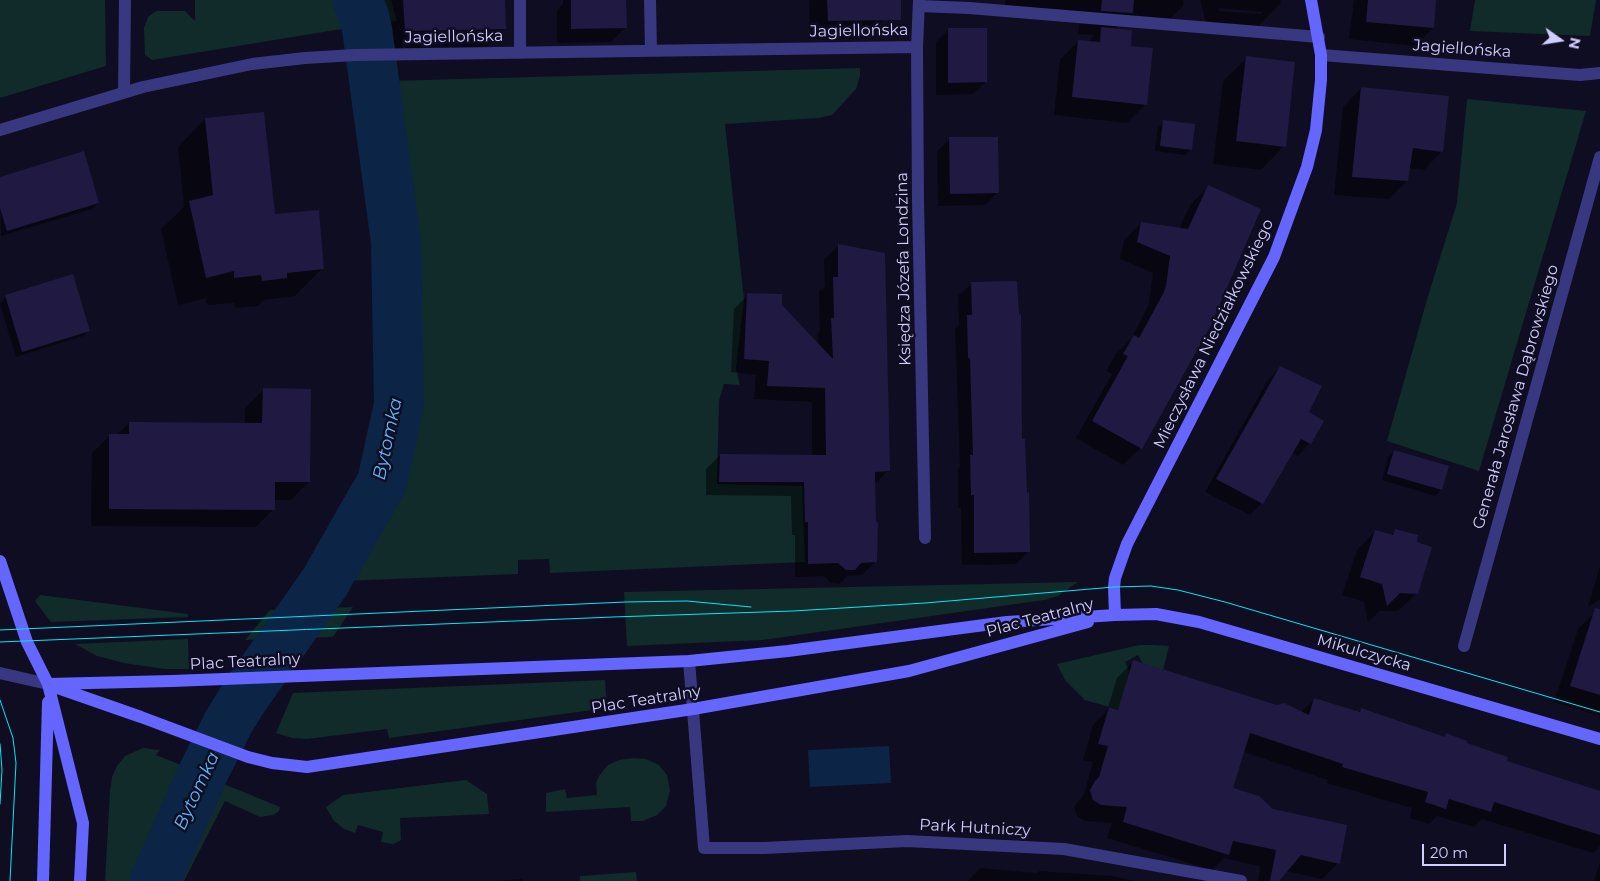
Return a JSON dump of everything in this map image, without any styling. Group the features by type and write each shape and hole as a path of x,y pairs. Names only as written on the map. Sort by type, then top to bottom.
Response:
{"main road":[{"name":"Mieczysława Niedziałkowskiego","path":"1115,615 1115,578 1127,544 1274,257 1307,167 1316,130 1321,80 1319,37 1310,0"},
{"path":"0,561 27,642 48,684 82,823 80,881"},
{"name":"Mikulczycka","path":"1115,615 1156,614 1199,622 1600,740"},
{"name":"Plac Teatralny","path":"48,684 689,661 798,650 1007,622 1115,615"},
{"name":"Plac Teatralny","path":"48,684 248,758 272,764 307,767 693,709 909,670 1115,615"},
{"path":"43,881 48,684"}],"street":[{"path":"124,92 125,0"},
{"path":"520,0 520,53"},
{"path":"650,0 650,51"},
{"name":"Jagiellońska","path":"919,3 1319,37"},
{"name":"Księdza Józefa Londzina","path":"919,3 917,46 918,201 925,538"},
{"name":"Jagiellońska","path":"0,130 124,92 252,64 346,55 917,46"},
{"name":"Jagiellońska","path":"1321,55 1580,75 1600,73"},
{"name":"Generała Jarosława Dąbrowskiego","path":"1464,646 1600,157"},
{"path":"689,661 693,709"},
{"path":"0,673 48,684"},
{"name":"Park Hutniczy","path":"693,709 704,848 764,848 907,841 1064,849 1241,881"}],"green space":[{"path":"0,0 105,0 106,66 0,98"},
{"path":"195,0 335,0 349,21 348,28 152,60 145,55 144,28 148,17 156,11 185,11 195,21"},
{"path":"372,0 391,0 397,21 382,22"},
{"path":"1475,0 1596,0 1590,36 1470,31"},
{"path":"860,68 856,89 832,115 819,118 725,124 744,300 736,368 740,385 724,384 719,401 717,484 802,486 805,562 550,573 549,559 518,560 518,574 343,581 391,489 408,399 405,243 388,81"},
{"path":"1467,99 1586,111 1479,471 1387,441 1428,296 1457,203"},
{"path":"1078,582 1058,596 1044,600 763,640 627,646 624,592"},
{"path":"40,595 188,614 188,617 51,622 35,601"},
{"path":"353,607 333,637 245,640 270,610"},
{"path":"188,639 189,669 164,669 124,663 97,656 75,644"},
{"path":"1139,645 1169,646 1163,670 1143,664 1138,655 1125,662 1129,671 1120,710 1085,700 1065,680 1057,664"},
{"path":"605,680 607,708 389,738 387,729 307,739 292,738 276,733 293,693"},
{"path":"143,748 160,750 156,755 181,765 170,816 144,881 105,881 112,777 117,766 125,756"},
{"path":"646,759 659,765 667,775 670,791 666,806 657,815 643,821 631,821 630,807 546,812 546,793 565,789 567,798 597,795 596,783 608,765 619,760"},
{"path":"214,780 280,807 279,811 273,815 260,817 225,801 184,881 168,881"},
{"path":"466,780 487,794 489,814 400,818 401,840 393,844 381,842 383,832 358,825 355,833 344,829 334,821 326,807 343,795"},
{"path":"636,872 637,881 580,881 580,876"}],"water":[{"path":"889,746 891,783 810,787 808,750"}],"building":[{"path":"403,0 505,0 506,29 405,31"},
{"path":"571,0 626,0 627,28 571,29"},
{"path":"827,0 901,0 901,20 828,21"},
{"path":"1102,0 1134,0 1133,13 1101,11"},
{"path":"1368,0 1436,0 1434,28 1366,22"},
{"path":"1101,27 1132,30 1131,46 1153,48 1147,105 1072,97 1078,40 1100,42"},
{"path":"948,28 987,28 987,82 948,83"},
{"path":"1246,56 1295,62 1286,147 1236,141"},
{"path":"1361,87 1449,96 1443,152 1413,148 1408,181 1352,177"},
{"path":"264,112 275,214 319,210 324,269 287,273 287,278 262,281 261,275 234,278 234,271 206,278 189,201 213,195 205,118"},
{"path":"1163,120 1195,124 1192,150 1160,146"},
{"path":"949,137 998,137 999,193 950,194"},
{"path":"84,151 99,203 7,231 0,208 0,177"},
{"path":"1208,185 1261,209 1210,327 1142,449 1092,421 1128,356 1123,354 1134,335 1139,338 1166,286 1170,256 1137,242 1141,222 1188,229"},
{"path":"838,244 885,253 890,471 875,472 876,522 878,522 877,562 861,563 855,570 846,570 838,563 808,564 808,522 805,522 804,482 719,482 720,454 826,455 825,388 767,386 769,361 744,359 747,293 782,294 782,305 833,359 831,318 834,318 833,277 838,277"},
{"path":"73,274 90,331 22,352 5,295"},
{"path":"1017,281 1019,314 1021,315 1022,439 1025,439 1027,493 1029,492 1030,552 974,553 974,495 971,495 970,455 973,455 967,315 972,315 971,282"},
{"path":"1280,366 1322,386 1309,412 1324,421 1311,444 1301,439 1263,504 1216,479"},
{"path":"263,388 311,389 310,482 275,482 275,510 109,509 109,434 129,434 129,422 262,423"},
{"path":"1394,450 1449,466 1442,490 1387,474"},
{"path":"1395,529 1418,535 1417,542 1432,547 1418,594 1400,593 1387,606 1382,584 1360,577 1375,530 1393,535"},
{"path":"1595,608 1600,609 1600,695 1570,686"},
{"path":"1133,660 1277,705 1284,703 1309,715 1314,698 1360,712 1361,708 1445,737 1446,733 1467,741 1467,743 1508,757 1507,761 1600,791 1600,835 1494,802 1491,812 1449,799 1446,809 1425,802 1428,792 1342,767 1343,764 1250,733 1233,788 1259,796 1273,809 1347,825 1340,864 1301,855 1279,881 1270,881 1276,850 1233,841 1229,855 1123,822 1127,807 1101,805 1093,800 1090,790 1099,777 1108,746 1098,744 1109,707 1118,710"}],"waterway":[{"name":"Bytomka","path":"155,881 203,773 228,723 244,697 325,582 382,482 399,405 396,242 367,29 357,0"}],"tram line":[{"path":"0,642 793,611 925,603 1114,587 1151,586 1178,590 1225,602 1600,712"},
{"path":"0,630 625,602 687,601 751,607"},
{"path":"0,700 13,738 16,763 10,881"},
{"path":"0,744 2,770 0,804"}]}
